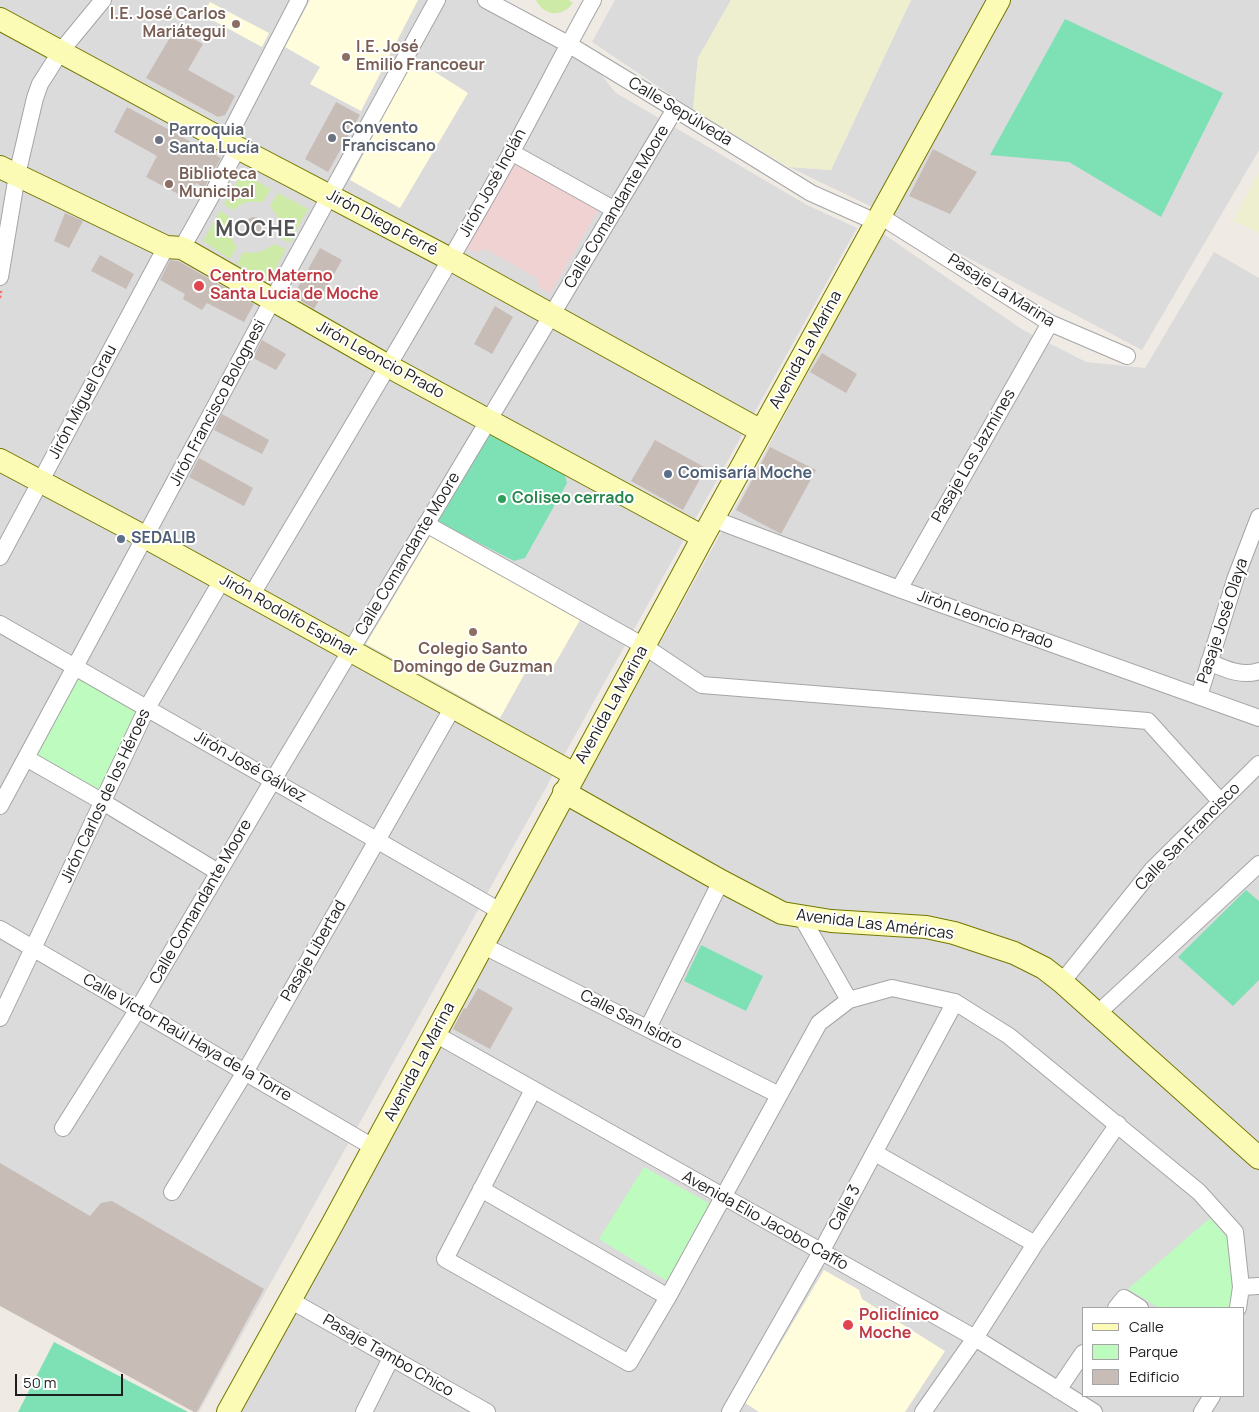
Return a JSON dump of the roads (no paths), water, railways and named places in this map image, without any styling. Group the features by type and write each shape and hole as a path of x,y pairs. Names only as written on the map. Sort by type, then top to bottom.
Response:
{"street":[{"path":"0,276 8,171 40,84 61,51 103,0"},
{"name":"Jirón Miguel Grau","path":"0,557 40,482 232,144 299,0"},
{"name":"Jirón Francisco Bolognesi","path":"0,806 273,299 437,0"},
{"name":"Calle Sepúlveda","path":"486,0 509,6 811,193 878,219"},
{"name":"Jirón José Inclán","path":"252,596 450,259 511,152 593,0"},
{"name":"Avenida La Marina","path":"228,1412 374,1147 708,528 999,0"},
{"name":"Jirón Diego Ferré","path":"0,19 450,259 761,431"},
{"name":"Calle Comandante Moore","path":"63,1128 138,1010 350,650 675,109"},
{"path":"511,152 615,210"},
{"name":"Jirón Leoncio Prado","path":"8,171 174,247 273,299 388,366 489,420 708,528 898,589 1259,718"},
{"name":"Pasaje La Marina","path":"878,219 1050,323 1127,356"},
{"name":"Pasaje Los Jazmines","path":"898,589 1050,323"},
{"name":"Jirón Rodolfo Espinar","path":"0,460 145,537 453,707 569,783"},
{"name":"Pasaje José Olaya","path":"1199,696 1236,577 1259,517"},
{"path":"426,524 644,646 702,685 1148,721 1220,802"},
{"name":"Jirón Carlos de los Héroes","path":"0,1018 147,708 222,580"},
{"name":"Jirón José Gálvez","path":"0,624 500,911"},
{"path":"1209,662 1239,673 1247,674 1259,671"},
{"name":"Pasaje Libertad","path":"172,1192 245,1072 453,707"},
{"path":"26,758 218,872"},
{"name":"Calle San Francisco","path":"1062,982 1152,870 1259,764"},
{"name":"Avenida Las Américas","path":"569,783 721,881 782,912 831,920 926,927 954,932 1014,953 1044,968 1259,1158"},
{"path":"1097,1014 1259,864"},
{"path":"648,1028 721,881"},
{"path":"801,916 849,1000"},
{"name":"Calle Víctor Raúl Haya de la Torre","path":"0,929 374,1147"},
{"name":"Calle San Isidro","path":"482,945 779,1095"},
{"path":"533,1090 446,1258 629,1363 668,1297 820,1023 849,1000 892,988 955,1002 1009,1036 1199,1192 1235,1232 1241,1287 1238,1307"},
{"name":"Calle 3","path":"730,1412 822,1252 955,1002"},
{"name":"Avenida Elio Jacobo Caffo","path":"435,1034 975,1338 1094,1412"},
{"path":"923,1412 975,1338 1034,1244 1118,1124"},
{"path":"875,1153 1034,1244"},
{"path":"482,1189 668,1297"},
{"path":"1241,1287 1259,1286"},
{"path":"1117,1307 1124,1298 1138,1307"},
{"name":"Pasaje Tambo Chico","path":"290,1300 487,1412"},
{"path":"1058,1390 1082,1354"},
{"path":"364,1412 391,1358"},
{"path":"1202,1412 1211,1397"}],"place":[{"name":"I.E. José Carlos Mariátegui","path":"236,24"},
{"name":"I.E. José Emilio Francoeur","path":"346,57"},
{"name":"Convento Franciscano","path":"332,138"},
{"name":"Parroquia Santa Lucía","path":"159,140"},
{"name":"Biblioteca Municipal","path":"169,184"},
{"name":"Centro Materno Santa Lucia de Moche","path":"199,286"},
{"name":"Comisaría Moche","path":"668,474"},
{"name":"Coliseo cerrado","path":"502,499"},
{"name":"SEDALIB","path":"121,539"},
{"name":"Colegio Santo Domingo de Guzman","path":"473,632"},
{"name":"Policlínico Moche","path":"848,1325"}],"district":[{"name":"MOCHE","path":"256,230"}]}
